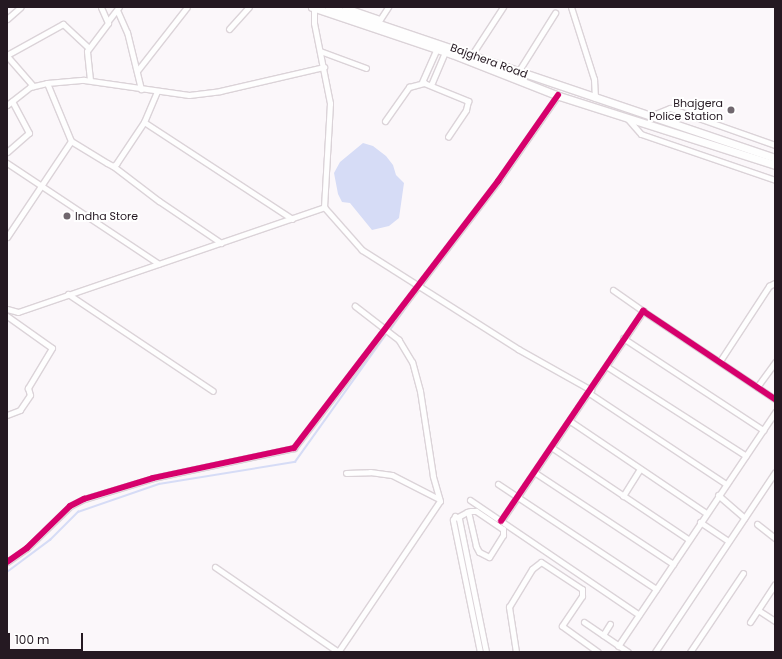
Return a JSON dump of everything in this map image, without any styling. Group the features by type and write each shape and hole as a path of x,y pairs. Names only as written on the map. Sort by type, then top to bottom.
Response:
{"main road":[{"name":"Bajghera Road","path":"313,7 452,54 558,95 775,165"},
{"name":"Bajghera Road","path":"333,8 378,21 451,47 471,56 775,158"},
{"path":"537,87 542,80"}],"street":[{"path":"7,19 21,7"},
{"path":"101,7 108,21"},
{"path":"137,70 187,7"},
{"path":"229,29 249,7"},
{"path":"313,7 314,23 330,96 324,207 360,248 417,286 518,349 590,391 726,484"},
{"path":"345,7 378,21 388,7"},
{"path":"471,56 504,7"},
{"path":"571,7 594,79 595,98"},
{"path":"90,80 86,57 89,48 103,32 108,21 118,9 127,32 141,90"},
{"path":"518,72 555,13"},
{"path":"33,86 7,56 63,24 89,48"},
{"path":"422,82 437,49"},
{"path":"320,51 366,68"},
{"path":"431,85 445,52"},
{"path":"7,105 33,86 47,83 90,80 141,90 189,95 220,91 324,66"},
{"path":"385,121 409,87 422,82 468,101 466,110 448,137"},
{"path":"47,83 71,141 113,166 221,243"},
{"path":"113,166 144,122 157,92"},
{"path":"7,562 42,534 70,506 84,499 153,478 293,449 498,181 558,95"},
{"path":"7,152 29,133 12,101"},
{"path":"650,116 670,108 775,145"},
{"path":"626,118 641,134 775,180"},
{"path":"144,122 292,219"},
{"path":"7,237 71,141"},
{"path":"7,163 159,264"},
{"path":"8,313 18,312 324,207"},
{"path":"720,361 769,286 775,283"},
{"path":"613,290 775,399"},
{"path":"68,294 213,391"},
{"path":"215,567 338,652 439,499 414,368 404,346 385,328 355,306"},
{"path":"501,521 590,391 623,338 643,311"},
{"path":"7,415 20,410 27,400 30,395 28,388 52,348 8,313"},
{"path":"623,338 763,430"},
{"path":"757,387 775,362"},
{"path":"606,366 746,456"},
{"path":"618,646 688,539 775,412"},
{"path":"570,421 706,513"},
{"path":"551,447 688,539"},
{"path":"623,496 640,469"},
{"path":"346,474 366,471 392,475 439,499"},
{"path":"534,472 673,564"},
{"path":"655,652 775,472"},
{"path":"498,484 656,590"},
{"path":"718,495 744,518"},
{"path":"470,500 638,615"},
{"path":"468,512 476,546 479,552 489,557 504,530 479,512 468,512 458,517 455,516 452,520 480,652"},
{"path":"458,517 486,652"},
{"path":"700,522 728,541"},
{"path":"757,524 775,538"},
{"path":"516,652 509,607 532,569 541,562 582,589 582,596 562,626 598,652"},
{"path":"690,652 743,573"},
{"path":"750,622 775,584"},
{"path":"758,610 775,621"},
{"path":"584,622 628,652"},
{"path":"603,635 610,624"}],"water":[{"path":"363,143 373,146 386,156 393,165 396,175 404,183 399,218 389,226 372,230 350,203 342,202 338,194 334,173 340,162"}],"waterway":[{"path":"390,330 417,292"},
{"path":"7,572 50,540 78,512 159,484 295,462 385,336"}],"cycle path":[{"path":"7,562 27,548 70,506 84,499 153,478 294,448 498,181 558,95"},
{"path":"501,521 643,311 775,399"}],"place":[{"name":"Bhajgera Police Station","path":"731,110"},
{"name":"Indha Store","path":"67,216"}]}
